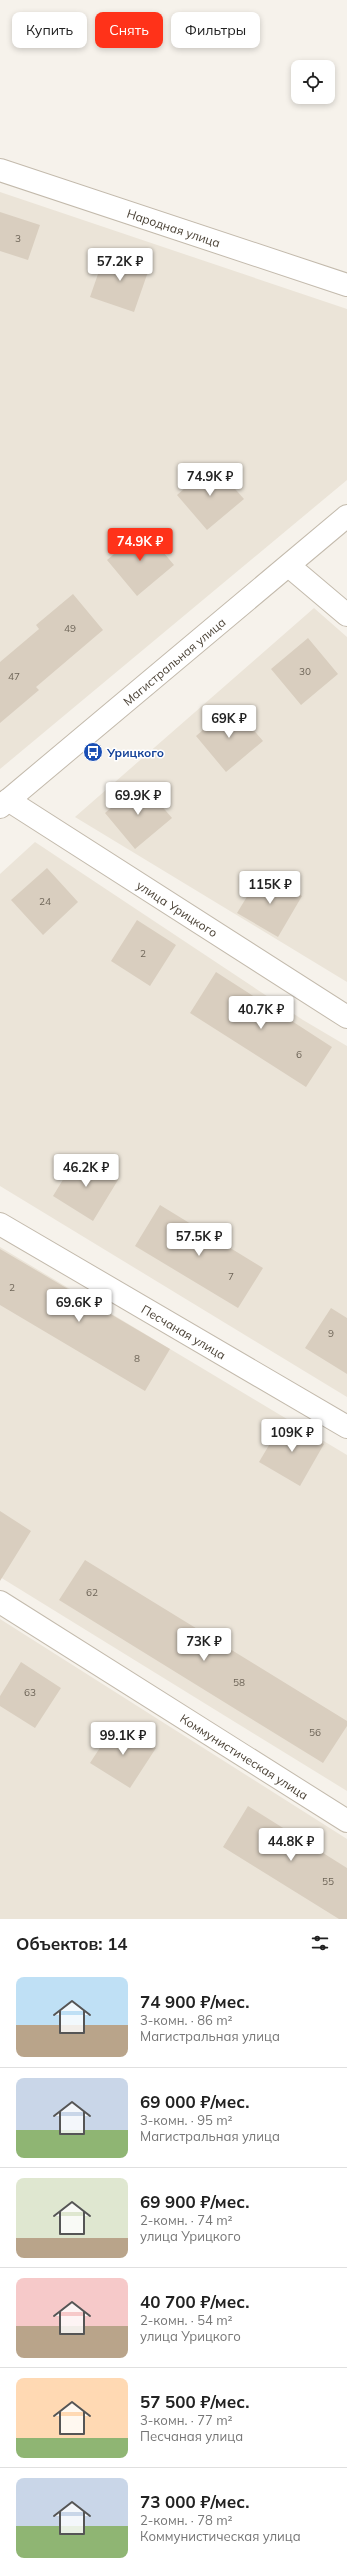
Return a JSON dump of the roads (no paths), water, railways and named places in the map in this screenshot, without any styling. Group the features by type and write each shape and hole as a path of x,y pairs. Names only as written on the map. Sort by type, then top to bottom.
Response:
{"street":[{"name":"Народная улица","path":"0,170 347,285"},
{"name":"Магистральная улица","path":"4,803 347,516"},
{"path":"289,566 347,616"},
{"name":"улица Урицкого","path":"4,803 347,1017"},
{"name":"Песчаная улица","path":"0,1224 347,1427"},
{"name":"Коммунистическая улица","path":"0,1602 347,1821"}],"place":[{"name":"Урицкого","path":"93,752"}]}
